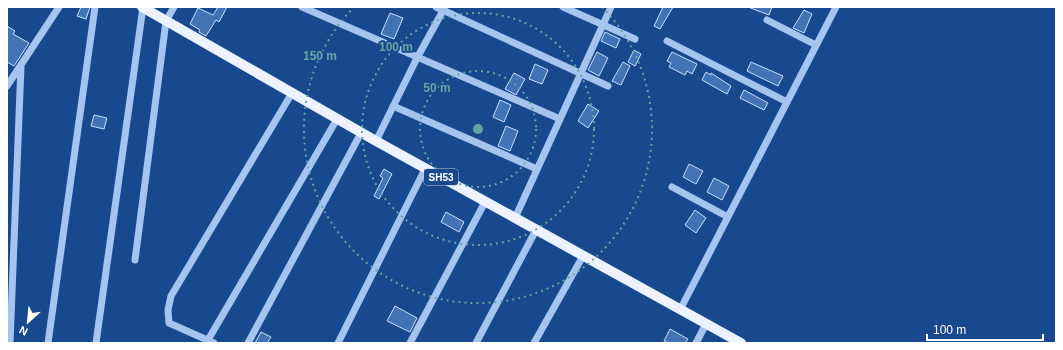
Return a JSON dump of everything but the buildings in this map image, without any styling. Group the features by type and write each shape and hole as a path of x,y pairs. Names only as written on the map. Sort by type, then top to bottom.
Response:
{"main road":[{"name":"SH53","path":"143,7 425,169 741,343"}],"street":[{"path":"7,86 58,7"},
{"path":"48,343 95,7"},
{"path":"96,343 143,7"},
{"path":"135,260 166,21 174,7"},
{"path":"302,7 560,119"},
{"path":"436,7 444,9 608,86"},
{"path":"563,7 635,39"},
{"path":"515,218 611,7"},
{"path":"680,310 836,7"},
{"path":"376,141 417,58 444,9"},
{"path":"767,20 816,45"},
{"path":"667,41 787,102"},
{"path":"10,343 21,66"},
{"path":"292,93 171,296 168,310 169,323 211,342 337,119"},
{"path":"393,106 537,169"},
{"path":"248,343 361,133"},
{"path":"338,343 425,169"},
{"path":"672,187 728,217"},
{"path":"410,343 485,202"},
{"path":"476,343 536,230"},
{"path":"534,343 584,256"},
{"path":"696,343 706,324"}]}
